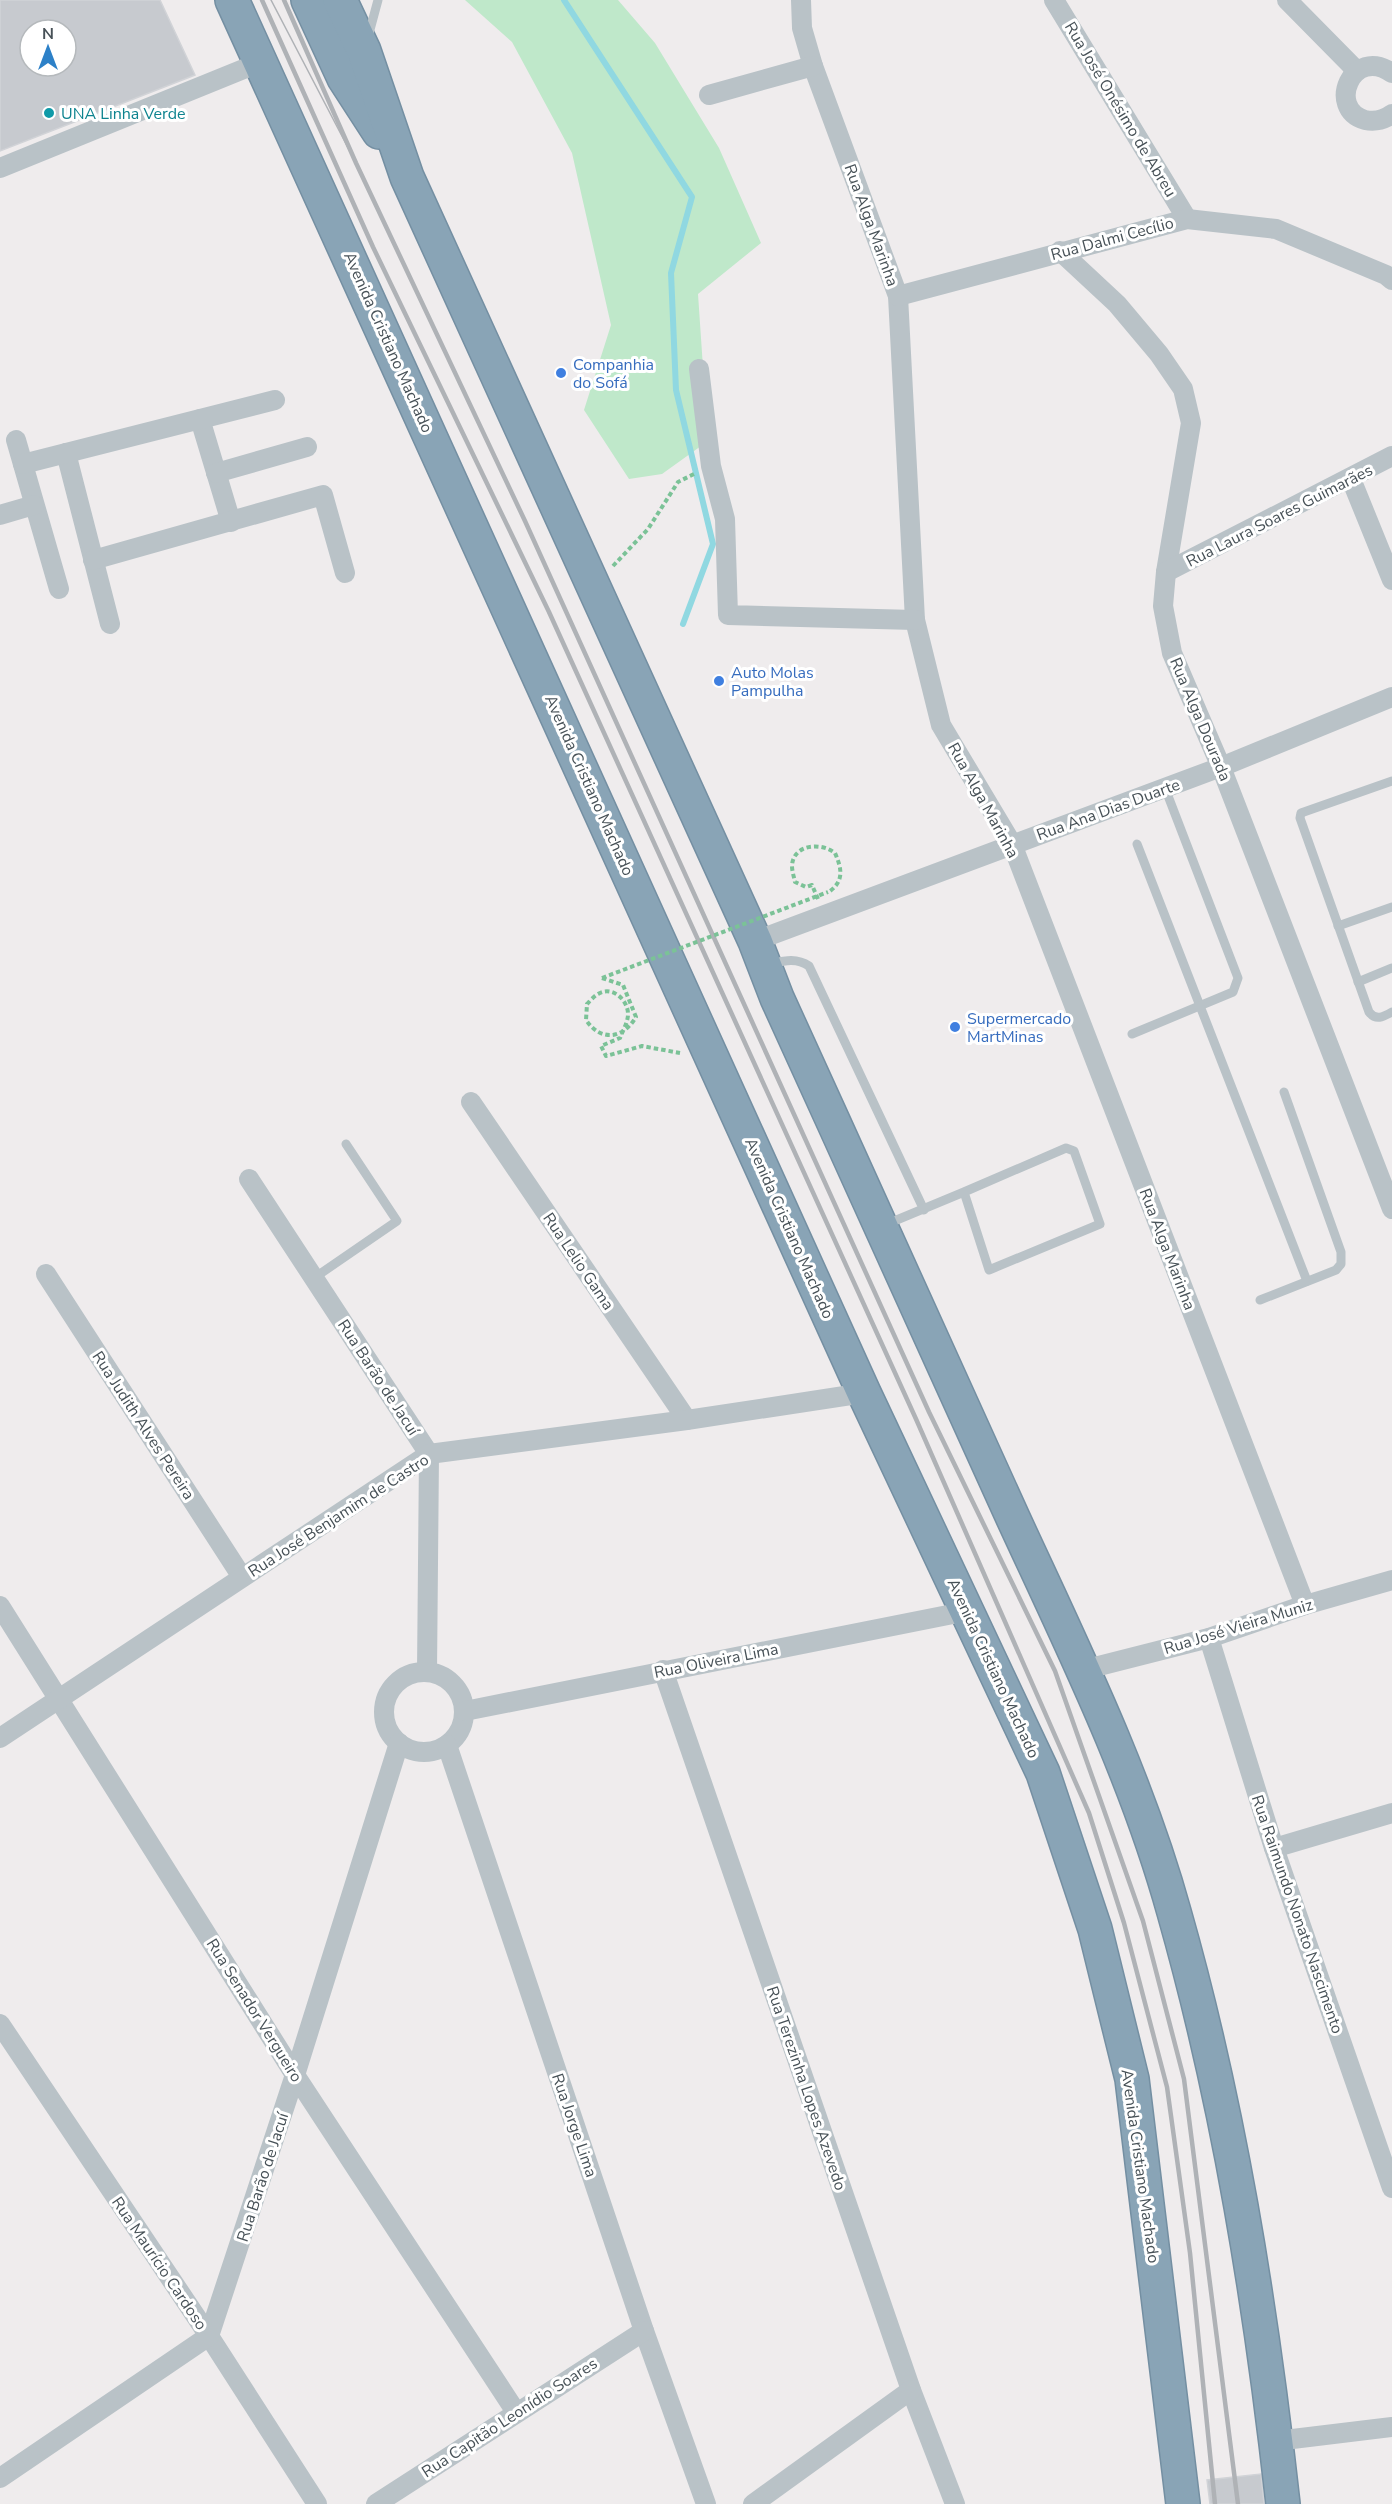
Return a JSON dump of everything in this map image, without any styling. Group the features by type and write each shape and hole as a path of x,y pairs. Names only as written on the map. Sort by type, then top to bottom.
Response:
{"highway":[{"name":"Avenida Cristiano Machado","path":"232,0 864,1393 1043,1773 1095,1929 1132,2079 1183,2504"},
{"path":"308,0 344,78 407,177"},
{"path":"340,0 364,51 407,177 1083,1670 1134,1790 1174,1910 1219,2092 1241,2202 1283,2504"}],"street":[{"name":"Rua Alga Marinha","path":"801,0 802,28 813,66 898,296 915,620 941,725 1012,844 1305,1605"},
{"name":"Rua José Onésimo de Abreu","path":"1054,0 1187,219"},
{"path":"1287,0 1357,71"},
{"path":"0,168 261,62"},
{"path":"709,95 813,66"},
{"path":"1392,73 1374,66 1357,71 1346,86 1347,104 1353,112 1369,121 1378,121 1392,114"},
{"name":"Rua Dalmi Cecílio","path":"898,296 1187,219 1276,229 1386,274 1392,280"},
{"name":"Rua Alga Dourada","path":"1060,251 1116,304 1160,354 1183,389 1191,423 1166,572 1163,606 1172,653 1221,767 1392,1209"},
{"path":"699,369 711,466 725,519 728,615 915,620"},
{"path":"22,464 275,400"},
{"path":"200,419 231,522"},
{"path":"16,440 59,589"},
{"path":"216,473 307,447"},
{"path":"66,453 110,624"},
{"name":"Rua Laura Soares Guimarães","path":"1166,572 1392,456"},
{"path":"1351,479 1392,580"},
{"path":"93,560 323,495 345,573"},
{"path":"0,515 34,505"},
{"name":"Rua Ana Dias Duarte","path":"759,953 1012,844 1221,767 1392,697"},
{"name":"Rua Lelio Gama","path":"471,1102 687,1420"},
{"name":"Rua Barão de Jacuí","path":"249,1179 429,1454 427,1672"},
{"name":"Rua Judith Alves Pereira","path":"46,1274 242,1577"},
{"name":"Rua José Benjamim de Castro","path":"0,1738 429,1454 687,1420 864,1393"},
{"name":"Rua José Vieira Muniz","path":"1083,1670 1209,1638 1305,1605 1392,1580"},
{"name":"Rua Senador Vergueiro","path":"0,1606 60,1698 295,2075 516,2412"},
{"name":"Rua Oliveira Lima","path":"465,1710 968,1611"},
{"name":"Rua Raimundo Nonato Nascimento","path":"1209,1638 1274,1848 1392,2188"},
{"name":"Rua Terezinha Lopes Azevedo","path":"663,1670 912,2390 955,2504"},
{"path":"414,1673 439,1674 457,1688 465,1710 460,1730 447,1745 423,1752 399,1743 385,1722 387,1697 403,1678 414,1673"},
{"name":"Rua Barão de Jacuí","path":"209,2336 295,2075 399,1743"},
{"name":"Rua Jorge Lima","path":"447,1745 644,2331 706,2504"},
{"path":"1274,1848 1392,1813"},
{"name":"Rua Maurício Cardoso","path":"0,2024 209,2336 317,2504"},
{"name":"Rua Capitão Leonídio Soares","path":"376,2504 644,2331"},
{"path":"2,2473 209,2336"},
{"path":"753,2504 912,2390"},
{"path":"1276,2441 1392,2427"}],"lane":[{"path":"364,51 378,0"},
{"path":"1392,781 1301,813 1300,824 1373,1017 1380,1018 1392,1012"},
{"path":"1132,1034 1233,992 1238,978 1165,788"},
{"path":"1137,844 1307,1281"},
{"path":"1338,926 1392,907"},
{"path":"759,953 802,961 809,966 924,1210"},
{"path":"1358,982 1392,968"},
{"path":"1260,1300 1336,1270 1341,1264 1341,1252 1284,1092"},
{"path":"314,1278 397,1221 346,1144"},
{"path":"881,1227 1066,1148 1074,1151 1100,1224 989,1270 964,1192"}],"path":[{"path":"594,586 648,529 678,482 700,470"},
{"path":"715,1061 669,1049 642,1046 606,1056 601,1046 620,1038 622,1031 628,1018 627,1005 618,994 606,992 598,993 587,1004 586,1020 594,1032 601,1035 622,1031 629,1029 636,1017 623,985 602,978 828,892 839,880 842,868 835,853 828,847 818,844 807,847 795,857 792,866 795,882 806,887 812,885"}],"green space":[{"path":"465,0 618,0 655,43 719,148 761,243 698,294 708,441 662,474 629,479 584,410 611,325 572,153 512,42"}],"building":[{"name":"UNA Linha Verde","path":"0,0 160,0 195,75 0,151"},
{"path":"1261,2474 1264,2504 1210,2504 1207,2480"}],"waterway":[{"path":"564,0 692,197 671,273 676,390 713,544 683,624"}],"tram line":[{"path":"271,0 356,163"}],"railway":[{"path":"262,0 373,247 549,612 916,1419 1089,1813 1124,1923 1167,2087 1190,2253 1215,2504"},
{"path":"284,0 356,163 525,521 929,1412 1055,1671 1143,1921 1184,2079 1238,2504"}],"place":[{"name":"UNA Linha Verde","path":"49,113"},
{"name":"Companhia do Sofá","path":"561,373"},
{"name":"Auto Molas Pampulha","path":"719,681"},
{"name":"Supermercado MartMinas","path":"955,1027"}]}
